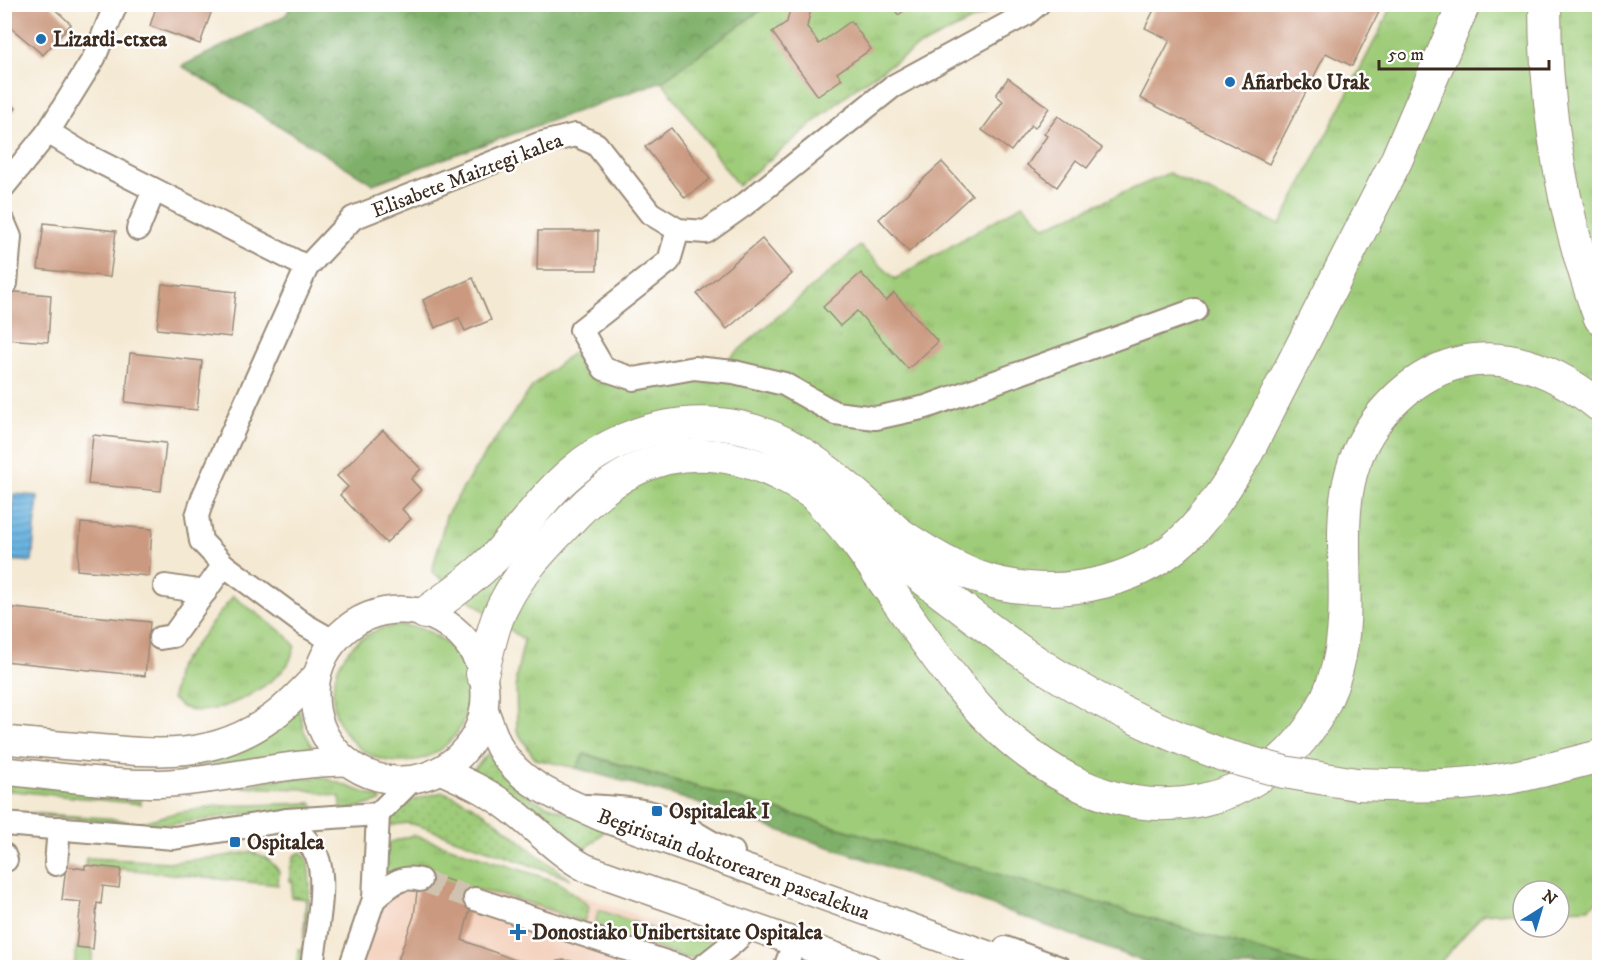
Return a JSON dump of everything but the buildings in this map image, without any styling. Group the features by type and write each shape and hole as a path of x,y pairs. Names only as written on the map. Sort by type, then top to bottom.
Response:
{"highway":[{"path":"900,534 955,567 1000,584 1037,590 1079,588 1119,579 1154,561 1190,533 1220,498 1247,453 1396,161 1464,4"},
{"path":"1545,4 1545,48 1552,135 1566,209 1599,318"},
{"path":"817,498 856,541 945,668 968,696 996,727 1028,754 1064,777 1098,793 1135,802 1168,804 1201,801 1232,791 1257,779 1276,765 1297,746 1320,712 1337,669 1345,616 1343,528 1345,495 1352,469 1368,431 1398,396 1414,383 1449,365 1469,360 1494,359 1519,362 1555,375 1599,406"},
{"path":"425,613 465,584 496,556 553,491 589,458 609,445 632,435 679,424 703,423 750,430 794,448 844,485 1035,654 1090,694"},
{"path":"483,674 504,603 521,576 592,497 610,482 653,461 701,454 746,461 787,478 863,531 976,619 1032,659 1121,712 1167,734 1222,755 1284,772 1356,783 1422,785 1473,783 1538,772 1599,756"}],"main road":[{"path":"448,774 476,734 484,709 486,690 483,674 474,652 462,635 445,622 425,613 400,609 375,613 352,624 333,641 324,657 317,675 315,699 320,723 331,744 348,762 363,771 396,780 448,774 485,791 506,805 573,861 586,868 746,930 790,954 868,968"},
{"path":"4,740 145,753 188,752 210,747 250,731 271,718 317,675"},
{"name":"Begiristain doktorearen pasealekua","path":"484,709 500,750 523,777 601,818 1025,968"},
{"path":"4,771 139,783 169,783 317,762 348,762"}],"street":[{"path":"4,186 48,132 94,58 116,4"},
{"name":"Elisabete Maiztegi kalea","path":"333,641 305,625 224,565 201,541 197,516 204,495 307,267 353,218 539,144 575,135 596,144 650,213 678,230 706,232 744,205 892,87 1026,14 1038,4"},
{"path":"48,132 84,154 307,267"},
{"path":"138,229 154,190"},
{"path":"4,223 10,237 6,283"},
{"path":"678,230 669,261 581,330 603,369 634,379 694,368 734,372 784,384 835,413 876,418 926,407 1195,310"},
{"path":"160,638 173,636 224,565"},
{"path":"165,586 205,592"},
{"path":"4,824 174,838 287,820 378,814 413,779"},
{"path":"574,804 656,814 680,824 726,850 1060,968"},
{"path":"350,968 374,899 378,814"},
{"path":"287,820 306,839 316,854 322,876 312,968"},
{"path":"56,864 58,828"},
{"path":"374,899 396,881 411,877 420,880"},
{"path":"475,899 684,968"},
{"path":"701,968 746,930"},
{"path":"790,954 834,968"}],"shaded area":[{"name":"Donostiako Unibertsitate Ospitalea","path":"410,835 784,967 339,968 363,897 368,853"}],"green space":[{"path":"292,5 768,5 662,81 373,184 182,66 286,15"},
{"path":"768,5 999,5 916,48 859,85 738,186 662,81"},
{"path":"1393,5 1599,5 1600,899 1589,908 1571,909 1571,879 1511,879 1511,912 1483,914 1436,967 1317,967 585,754 576,768 535,759 517,731 516,678 524,640 432,572 446,516 478,464 532,387 572,353 593,372 629,390 704,380 860,246 895,279 1023,204 1045,227 1169,173 1280,225"},
{"path":"233,596 286,635 295,646 290,660 279,674 265,685 232,704 198,711 183,707 172,698 177,668"},
{"path":"401,626 427,631 449,646 464,668 469,694 464,720 449,742 427,757 401,762 375,757 353,742 338,720 333,694 338,668 353,646 375,631"},
{"path":"299,709 304,731 315,751 177,770 177,765 229,753 259,742"},
{"path":"488,753 512,784 522,792 552,807 609,827 578,856 469,775"},
{"path":"584,754 1317,967 1158,967 877,863 676,796 576,768"},
{"path":"322,777 380,798 381,801 342,812 340,797 303,789 238,787 273,780"},
{"path":"4,783 141,796 141,804 5,790"},
{"path":"443,792 488,816 570,879 420,826 408,823 385,826 396,810 409,801"},
{"path":"312,803 318,814 259,812 168,824 107,822 5,812 106,818 139,823 175,813 218,806"},
{"path":"413,835 558,882 589,906 584,922 517,899 474,889 382,882 382,845"},
{"path":"249,852 262,856 276,867 279,871 278,885 85,865 87,858 172,862"},
{"path":"301,852 308,860 310,885 302,967 297,967 298,949 303,950 306,899 291,897 293,882 290,881 290,870 294,856"},
{"path":"599,910 683,939 723,942 701,956 685,958 594,926"},
{"path":"76,947 93,949 91,967 74,968"}],"water":[{"path":"14,494 38,496 32,562 8,560"}],"tunnel":[{"path":"420,880 475,899"}],"place":[{"name":"Lizardi-etxea","path":"41,39"},
{"name":"Añarbeko Urak","path":"1230,82"},
{"name":"Ospitaleak I","path":"657,811"},
{"name":"Ospitalea","path":"235,842"},
{"name":"Donostiako Unibertsitate Ospitalea","path":"518,932"}]}
